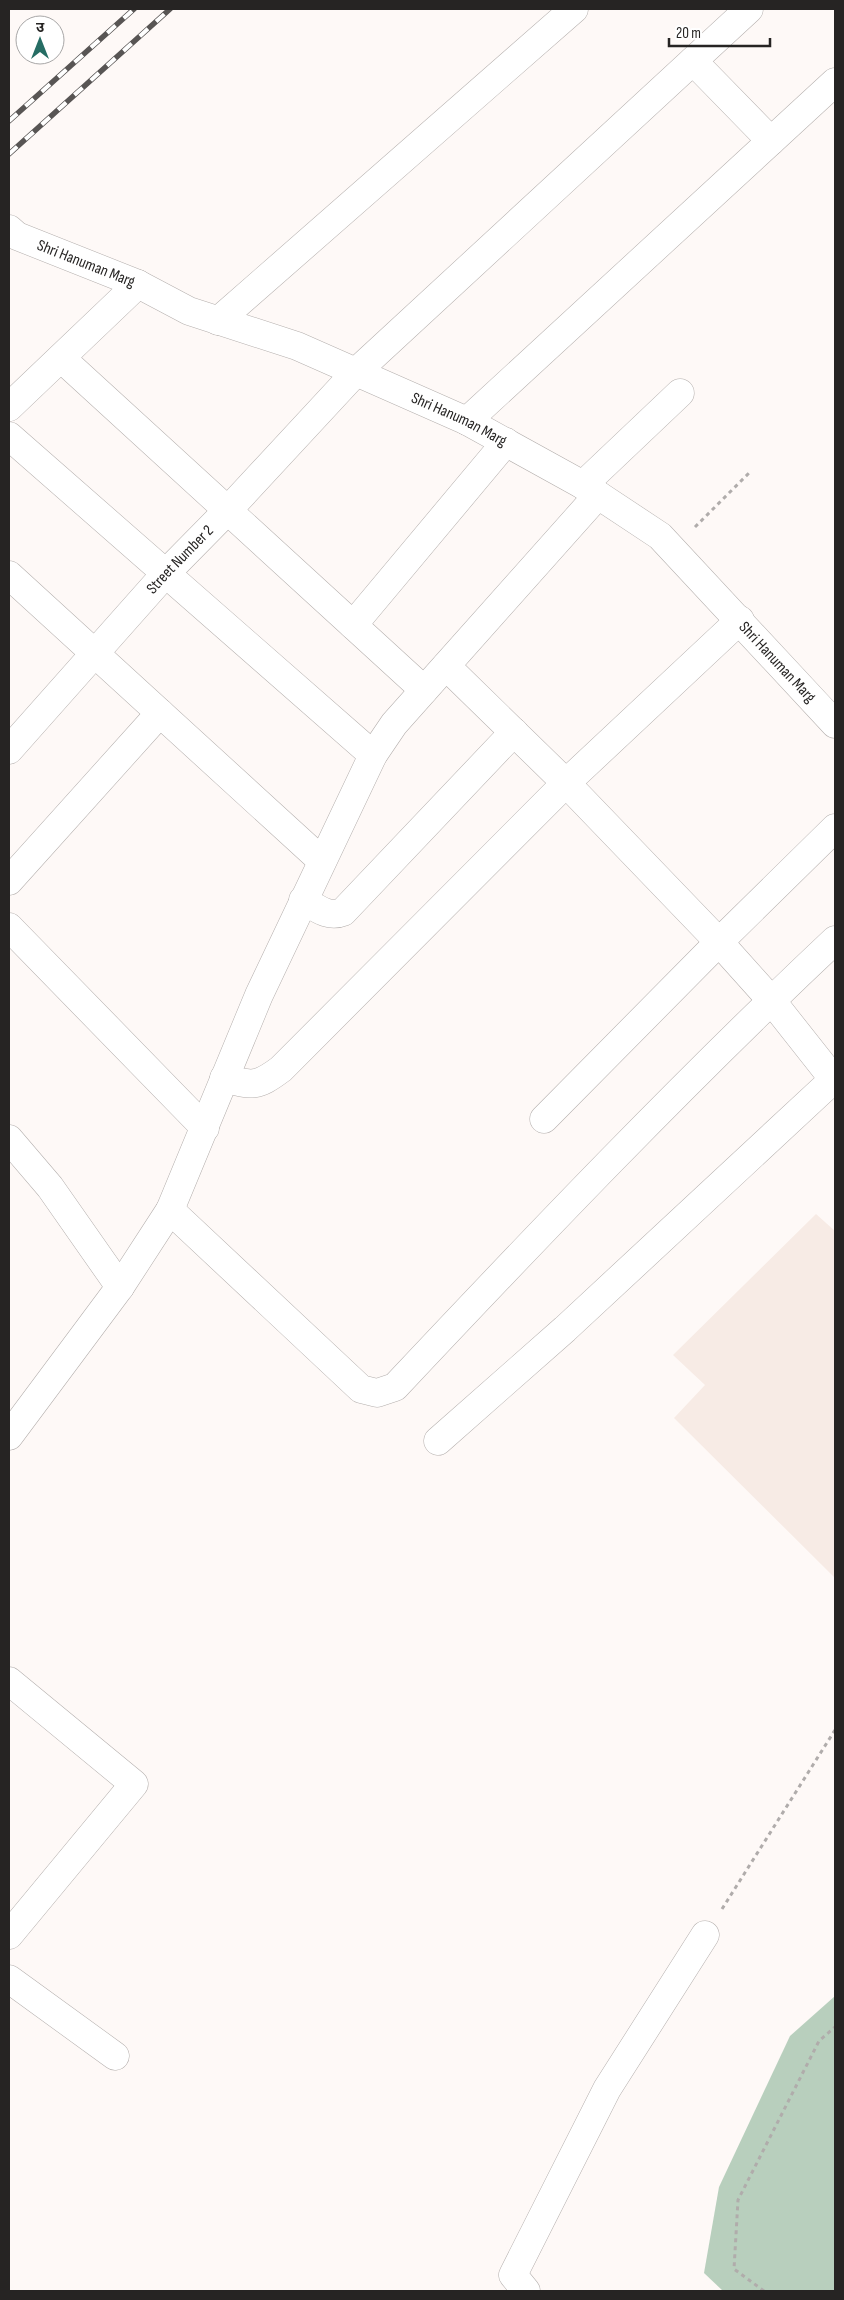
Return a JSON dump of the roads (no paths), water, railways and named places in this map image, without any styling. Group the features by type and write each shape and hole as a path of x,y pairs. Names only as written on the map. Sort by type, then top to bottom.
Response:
{"street":[{"path":"218,321 574,9"},
{"name":"Street Number 2","path":"9,750 93,652 356,372 749,9"},
{"path":"693,61 771,142"},
{"path":"467,421 835,82"},
{"name":"Shri Hanuman Marg","path":"9,229 18,236 138,284 189,311 297,346 467,421 590,490 660,536 833,716"},
{"path":"9,407 138,284"},
{"path":"61,358 424,690"},
{"path":"9,1436 120,1287 170,1210 259,995 373,755 394,724 446,666 590,490 680,392"},
{"path":"9,436 373,755"},
{"path":"353,625 506,442"},
{"path":"9,575 322,862"},
{"path":"224,1078 246,1084 263,1082 281,1069 566,783 740,620"},
{"path":"438,1440 565,1329 835,1080 771,1000 719,942 566,783 446,666"},
{"path":"9,881 160,713"},
{"path":"303,900 326,913 335,915 343,912 514,732"},
{"path":"544,1119 835,828"},
{"path":"9,927 205,1128"},
{"path":"170,1210 361,1389 377,1393 394,1387 512,1263 771,1000 835,940"},
{"path":"9,1139 50,1187 120,1287"},
{"path":"9,1681 134,1784 9,1935"},
{"path":"526,2291 513,2274 547,2206 607,2089 705,1935"},
{"path":"9,1979 115,2056"}],"railway":[{"path":"9,121 134,9"},
{"path":"9,154 170,9"}]}
